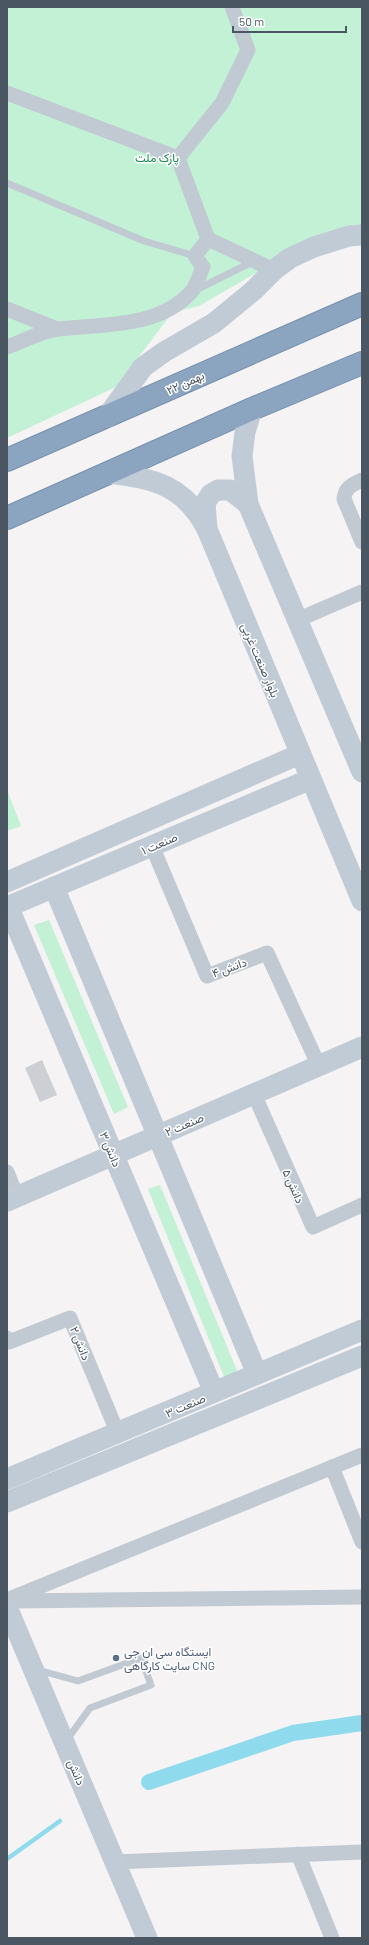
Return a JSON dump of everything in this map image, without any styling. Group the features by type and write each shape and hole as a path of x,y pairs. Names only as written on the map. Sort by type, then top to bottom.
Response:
{"highway":[{"name":"۲۲ بهمن","path":"7,460 362,304"},
{"path":"7,518 252,409 362,363"}],"street":[{"path":"178,158 222,103 248,50 232,7"},
{"path":"7,93 178,158 208,239 274,270"},
{"path":"107,417 143,367 164,352 214,323 253,292 274,270 290,258 314,247 349,236 362,235"},
{"path":"7,347 57,329 106,326 145,318 172,309 192,292 203,268 195,256 208,239"},
{"path":"7,309 57,329"},
{"path":"252,409 245,432 242,456 248,504 362,772"},
{"name":"بلوار صنعت غربی","path":"109,472 140,477 175,490 197,511 207,529 362,901"},
{"path":"362,480 349,487 345,492 344,499 362,542"},
{"path":"207,529 205,503 211,494 218,490 230,490 248,504"},
{"path":"297,620 362,592"},
{"name":"صنعت ۱","path":"7,882 300,754"},
{"name":"صنعت ۱","path":"7,906 311,779"},
{"name":"دانش ۴","path":"152,846 207,976 267,953 319,1066"},
{"path":"54,887 257,1374"},
{"name":"دانش ۳","path":"7,906 214,1392"},
{"name":"صنعت ۲","path":"12,1199 362,1047"},
{"name":"دانش ۵","path":"254,1094 312,1227 362,1205"},
{"path":"7,1172 12,1199"},
{"name":"دانش ۲","path":"7,1338 9,1342 70,1318 118,1434"},
{"name":"صنعت ۳","path":"7,1479 118,1434 362,1330"},
{"name":"صنعت ۳","path":"7,1502 362,1356"},
{"path":"7,1601 362,1455"},
{"path":"332,1467 362,1542"},
{"path":"7,1601 362,1597"},
{"name":"دانش","path":"7,1607 147,1938"},
{"path":"115,1862 362,1852"},
{"path":"298,1854 332,1938"}],"lane":[{"path":"7,183 144,241 195,256"},
{"path":"192,292 255,261"},
{"path":"33,1668 78,1682 141,1658 151,1685 90,1708 65,1743"}],"green space":[{"name":"پارک ملت","path":"7,7 362,7 362,232 256,273 199,306 94,331 169,317 116,387 7,438"},
{"path":"7,790 21,826 7,831"},
{"path":"49,920 128,1107 114,1114 34,925"},
{"path":"160,1185 238,1373 225,1379 148,1189"}],"building":[{"path":"42,1060 57,1095 40,1102 25,1068"}],"waterway":[{"path":"149,1782 293,1733 362,1723"},
{"path":"7,1859 60,1821"}],"place":[{"name":"ایستگاه سی ان جی سایت کارگاهی CNG","path":"116,1658"}]}
